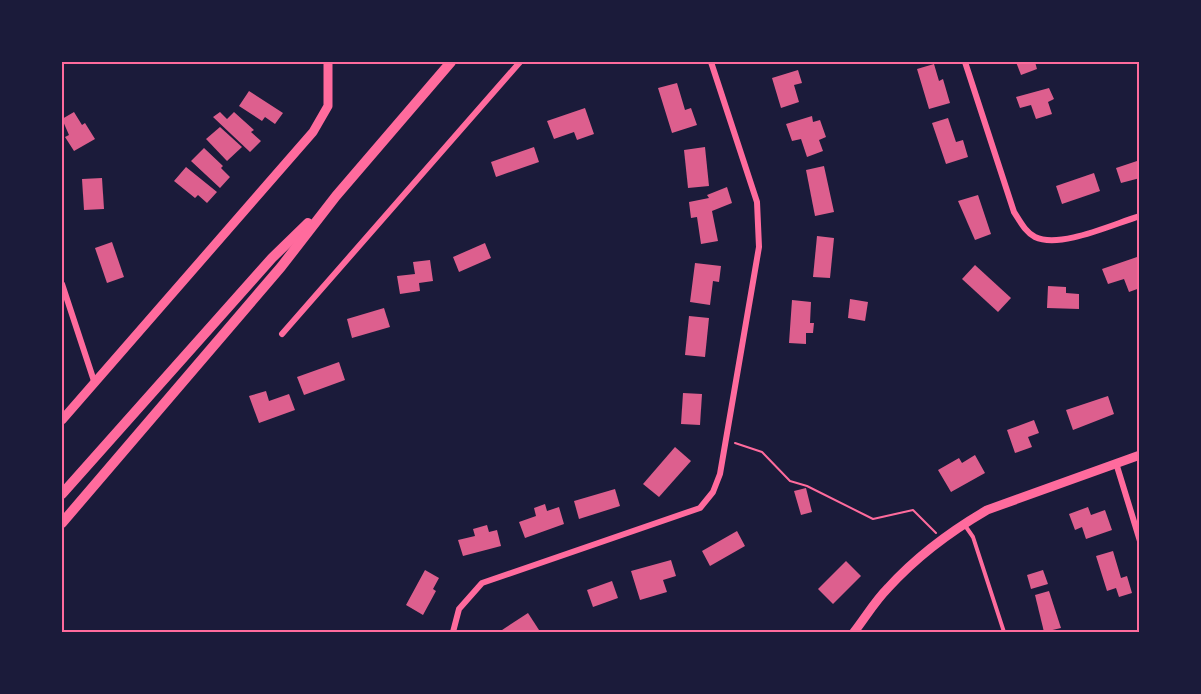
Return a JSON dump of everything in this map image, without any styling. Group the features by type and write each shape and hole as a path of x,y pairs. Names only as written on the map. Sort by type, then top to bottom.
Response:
{"main road":[{"path":"62,523 274,276 336,196 451,62"},
{"path":"62,494 272,258 336,196"}],"street":[{"path":"62,420 313,132 328,106 328,62"},
{"path":"282,334 520,62"},
{"path":"453,633 459,609 482,583 700,508 713,492 725,441 759,247 758,202 711,62"},
{"path":"965,62 1014,212 1023,227 1035,237 1056,242 1140,216"},
{"path":"62,284 94,381"},
{"path":"854,633 888,587 942,539 964,523 987,510 1140,455"},
{"path":"1116,463 1140,541"}],"lane":[{"path":"964,523 973,537 1004,633"}],"path":[{"path":"725,441 762,452 790,482 807,486 873,519 913,510 942,539"}],"building":[{"path":"1016,62 1035,62 1037,69 1021,75"},
{"path":"934,64 939,81 943,79 950,103 929,109 917,69"},
{"path":"798,70 802,83 794,85 799,102 781,108 772,78"},
{"path":"677,83 685,110 691,108 697,125 672,133 658,88"},
{"path":"1049,88 1054,99 1048,102 1052,114 1036,119 1031,105 1020,108 1016,97"},
{"path":"249,91 283,113 275,124 265,117 262,121 239,106"},
{"path":"585,108 594,134 577,140 574,132 554,139 547,121"},
{"path":"74,112 82,125 85,123 95,139 74,151 65,137 69,135 62,119"},
{"path":"220,112 227,119 234,112 254,130 251,132 261,141 250,152 213,117"},
{"path":"812,116 813,122 820,120 826,137 819,140 823,151 807,157 801,139 792,141 786,124"},
{"path":"948,118 956,142 963,140 968,157 946,164 932,123"},
{"path":"220,127 242,147 227,161 206,139"},
{"path":"534,147 539,162 496,177 491,162"},
{"path":"705,147 709,186 688,188 684,150"},
{"path":"204,148 223,166 221,168 230,177 220,188 191,161"},
{"path":"1140,160 1140,178 1121,183 1116,168"},
{"path":"824,166 834,212 815,216 806,170"},
{"path":"186,167 217,192 207,203 198,195 195,198 174,181"},
{"path":"1094,173 1100,191 1062,204 1056,186"},
{"path":"102,178 104,209 84,210 82,179"},
{"path":"727,187 732,203 712,211 718,241 701,244 697,217 691,218 689,202 709,198 707,195"},
{"path":"978,195 991,234 975,240 958,201"},
{"path":"817,236 834,238 830,278 813,277"},
{"path":"112,242 124,277 107,283 95,248"},
{"path":"485,243 491,258 459,272 453,257"},
{"path":"1137,257 1140,288 1129,292 1124,279 1108,284 1102,269"},
{"path":"430,260 433,281 419,283 420,291 400,294 397,276 415,274 413,262"},
{"path":"695,263 721,266 719,282 713,281 710,305 690,302"},
{"path":"975,265 1011,298 998,312 962,279"},
{"path":"1048,286 1066,287 1066,293 1079,294 1079,309 1047,308"},
{"path":"850,299 868,302 865,321 848,318"},
{"path":"792,300 811,302 810,323 814,323 813,333 806,333 806,344 789,343"},
{"path":"384,308 390,327 352,338 347,319"},
{"path":"689,316 709,318 705,357 685,355"},
{"path":"339,362 345,380 304,395 297,377"},
{"path":"266,391 269,401 289,394 295,410 259,423 249,396"},
{"path":"683,393 702,394 700,425 681,424"},
{"path":"1108,396 1114,414 1073,430 1066,410"},
{"path":"1034,420 1039,433 1028,437 1032,447 1015,453 1007,430"},
{"path":"675,447 691,461 659,497 643,484"},
{"path":"975,455 985,473 951,492 938,470 959,458 962,463"},
{"path":"806,488 812,512 801,515 794,491"},
{"path":"615,489 620,506 579,519 574,501"},
{"path":"545,504 547,511 559,507 564,524 525,538 519,522 536,516 534,508"},
{"path":"1088,507 1091,515 1105,510 1112,530 1086,539 1082,527 1075,530 1069,514"},
{"path":"487,525 489,532 497,530 501,546 463,556 458,540 475,536 473,529"},
{"path":"737,531 745,546 710,566 702,551"},
{"path":"1113,551 1121,578 1127,576 1132,593 1119,597 1116,588 1107,591 1096,556"},
{"path":"671,560 676,576 663,580 667,592 640,600 631,571"},
{"path":"846,561 861,576 833,604 818,589"},
{"path":"425,570 439,578 433,589 436,591 423,615 406,605"},
{"path":"1043,570 1048,584 1031,589 1027,575"},
{"path":"612,581 618,598 593,607 587,590"},
{"path":"1049,591 1061,628 1044,632 1035,595"},
{"path":"528,613 539,630 499,632"}]}
